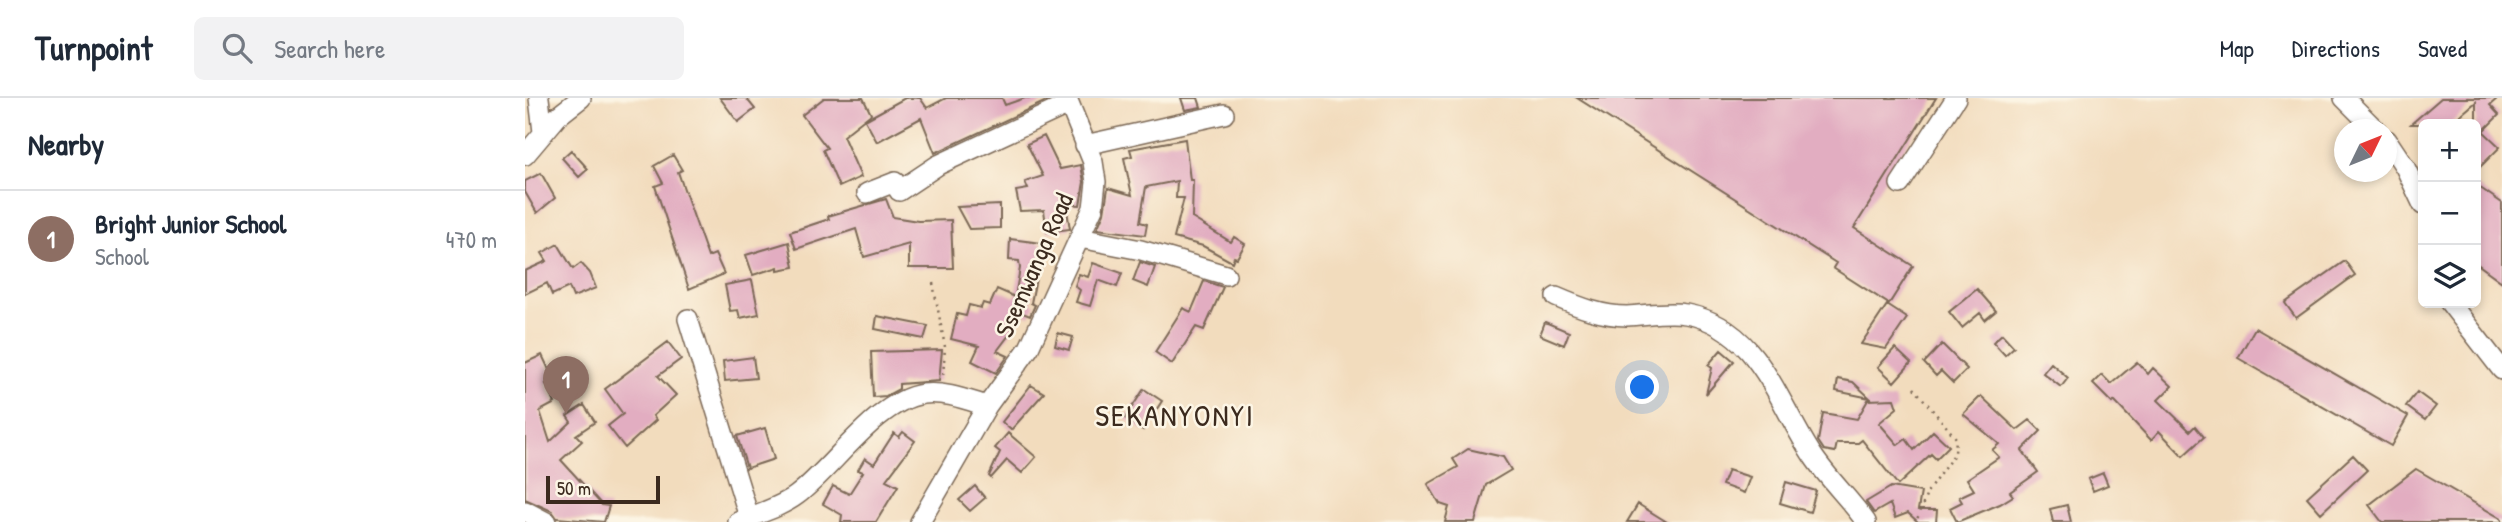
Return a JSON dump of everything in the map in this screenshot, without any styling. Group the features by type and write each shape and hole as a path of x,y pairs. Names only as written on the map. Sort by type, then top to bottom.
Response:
{"street":[{"path":"539,98 543,132"},
{"path":"525,155 543,132 581,98"},
{"path":"1900,184 1956,98"},
{"path":"2344,98 2365,119"},
{"path":"867,193 895,182 899,191 939,166 1068,101"},
{"name":"Ssemwanga Road","path":"920,522 987,406 1029,348 1053,288 1093,208 1096,182 1093,162 1068,101"},
{"path":"1085,145 1224,114"},
{"path":"2397,156 2418,191"},
{"path":"1080,238 1142,250 1226,275"},
{"path":"1556,297 1604,314 1685,314 1710,322 1720,329 1749,351 1768,373 1810,452 1866,522"},
{"path":"2454,308 2502,370"},
{"path":"688,318 744,519 795,497 823,474 864,430 891,410 922,394 941,395 987,406"},
{"path":"525,511 545,522"}],"path":[{"path":"933,284 945,348 941,395"},
{"path":"1914,388 1956,438 1955,453 1928,491 1916,522"}],"building":[{"path":"720,98 746,98 755,109 738,122"},
{"path":"824,98 863,98 871,114 843,136 861,177 839,187 823,150 827,148 802,115"},
{"path":"905,98 920,98 927,108 946,98 1002,98 1005,105 1025,98 1053,98 935,153 921,118 877,142 865,120"},
{"path":"1181,98 1198,98 1201,107 1185,110"},
{"path":"1577,98 1936,98 1854,228 1913,266 1889,304 1833,268 1836,263"},
{"path":"2441,98 2498,98 2490,105 2499,115 2483,131 2500,147 2481,166 2481,119 2476,119 2476,102 2456,119 2418,119 2418,124 2411,124"},
{"path":"1044,136 1060,169 1081,165 1084,182 1080,205 1066,204 1070,229 1047,232 1044,210 1020,211 1016,191 1028,189 1025,182 1043,176 1027,144"},
{"path":"1185,139 1190,180 1193,180 1192,218 1231,242 1234,237 1245,244 1232,262 1203,246 1174,238 1184,198 1176,198 1177,181 1146,187 1140,222 1147,224 1145,235 1097,229 1104,213 1108,188 1132,195 1124,158 1132,156 1130,149"},
{"path":"571,150 588,169 579,177 562,158"},
{"path":"673,155 682,170 678,172 708,257 715,254 724,274 689,289 655,186 663,183 654,166"},
{"path":"541,173 555,198 537,213 525,192 525,181"},
{"path":"2481,188 2502,203 2502,282 2481,267"},
{"path":"886,199 893,217 918,221 951,220 953,268 909,268 909,244 864,257 856,229 796,249 790,232 829,219 828,216"},
{"path":"1000,205 1000,228 969,229 957,207"},
{"path":"1010,239 1041,243 1041,268 1038,268 1031,303 1035,305 1030,316 1018,311 1012,331 997,351 1008,356 996,373 972,361 979,346 951,339 957,314 966,316 969,305 981,308 983,303 990,305 997,289 1015,297 1020,268 1019,261 1009,260"},
{"path":"789,242 794,267 778,270 778,267 753,275 746,255"},
{"path":"558,244 573,269 581,263 590,273 596,288 573,297 569,287 552,295 547,283 525,294 525,271 547,261 542,253"},
{"path":"2345,261 2355,275 2296,318 2285,303"},
{"path":"1140,262 1155,267 1148,287 1133,281"},
{"path":"1093,263 1122,273 1117,287 1098,280 1090,306 1076,302 1080,290 1075,286 1079,274 1088,277"},
{"path":"752,280 759,314 740,318 738,310 730,311 725,285"},
{"path":"1204,281 1223,287 1204,330 1196,327 1172,364 1155,352 1183,308 1191,312"},
{"path":"1977,289 1996,311 1985,320 1980,313 1962,328 1949,312"},
{"path":"1887,305 1907,318 1886,349 1861,344"},
{"path":"877,316 928,326 924,339 875,329"},
{"path":"1545,322 1569,332 1564,345 1540,335"},
{"path":"2255,328 2408,416 2391,446 2238,358"},
{"path":"1058,333 1073,337 1069,350 1055,346"},
{"path":"2002,334 2014,347 2005,355 1993,342"},
{"path":"668,342 681,359 658,376 676,395 653,416 656,420 625,448 608,426 623,414 605,389"},
{"path":"1942,344 1967,369 1953,383 1941,371 1936,376 1924,363"},
{"path":"1895,348 1911,363 1894,382 1878,367"},
{"path":"942,350 939,381 899,384 899,389 886,396 873,397 871,352"},
{"path":"1721,350 1734,361 1706,394 1712,368 1708,365"},
{"path":"542,355 554,380 546,384 555,403 540,411 550,442 571,422 567,416 584,405 595,422 576,435 582,441 561,460 602,505 609,506 604,522 557,518 552,511 525,499 525,363"},
{"path":"753,357 756,378 725,381 723,361"},
{"path":"2137,362 2148,374 2153,368 2172,386 2158,400 2190,431 2195,426 2204,437 2183,456 2159,431 2151,440 2114,401 2112,403 2093,384 2102,375 2111,384"},
{"path":"2051,363 2068,378 2061,387 2043,373"},
{"path":"1838,379 1853,382 1870,398 1836,391"},
{"path":"1031,385 1044,393 1011,430 1002,422"},
{"path":"1144,389 1162,401 1143,430 1125,418"},
{"path":"2417,392 2436,406 2425,420 2406,406"},
{"path":"1981,396 2017,430 2030,420 2041,431 2022,450 2038,472 2010,492 2013,496 1957,522 1950,508 1962,502 1959,497 1974,490 1967,479 1999,457 1992,450 1999,444 1963,414"},
{"path":"1894,399 1897,408 1879,423 1898,445 1906,439 1914,450 1933,431 1949,446 1936,459 1931,454 1898,485 1862,440 1858,443 1837,443 1835,452 1824,450 1818,441 1823,413 1857,419 1868,400"},
{"path":"765,428 774,459 747,468 737,436"},
{"path":"903,432 915,441 886,480 898,486 876,522 841,522 842,515 823,504 833,486 849,494 863,472 858,470 865,458 874,464 894,433 899,437"},
{"path":"1008,433 1036,457 1022,473 1007,460 991,478 989,476 1000,452 995,448"},
{"path":"1468,449 1503,457 1511,470 1486,485 1475,522 1445,522 1449,507 1440,504 1428,484 1458,467 1453,459"},
{"path":"2353,455 2367,470 2321,513 2307,497"},
{"path":"2416,469 2502,519 2502,522 2382,522 2369,505"},
{"path":"1728,470 1750,477 1744,493 1722,485"},
{"path":"2103,473 2108,485 2093,491 2088,479"},
{"path":"1786,482 1816,491 1810,512 1780,503"},
{"path":"975,486 985,498 970,511 959,500"},
{"path":"1891,487 1921,492 1918,510 1937,510 1936,522 1918,522 1908,513 1895,518 1890,504 1874,513 1866,502"},
{"path":"1638,504 1667,522 1627,522"},
{"path":"2067,505 2071,522 2053,522 2050,509"}],"place":[{"name":"Bright Junior School","path":"566,414"}],"district":[{"name":"SEKANYONYI","path":"1175,416"}]}
